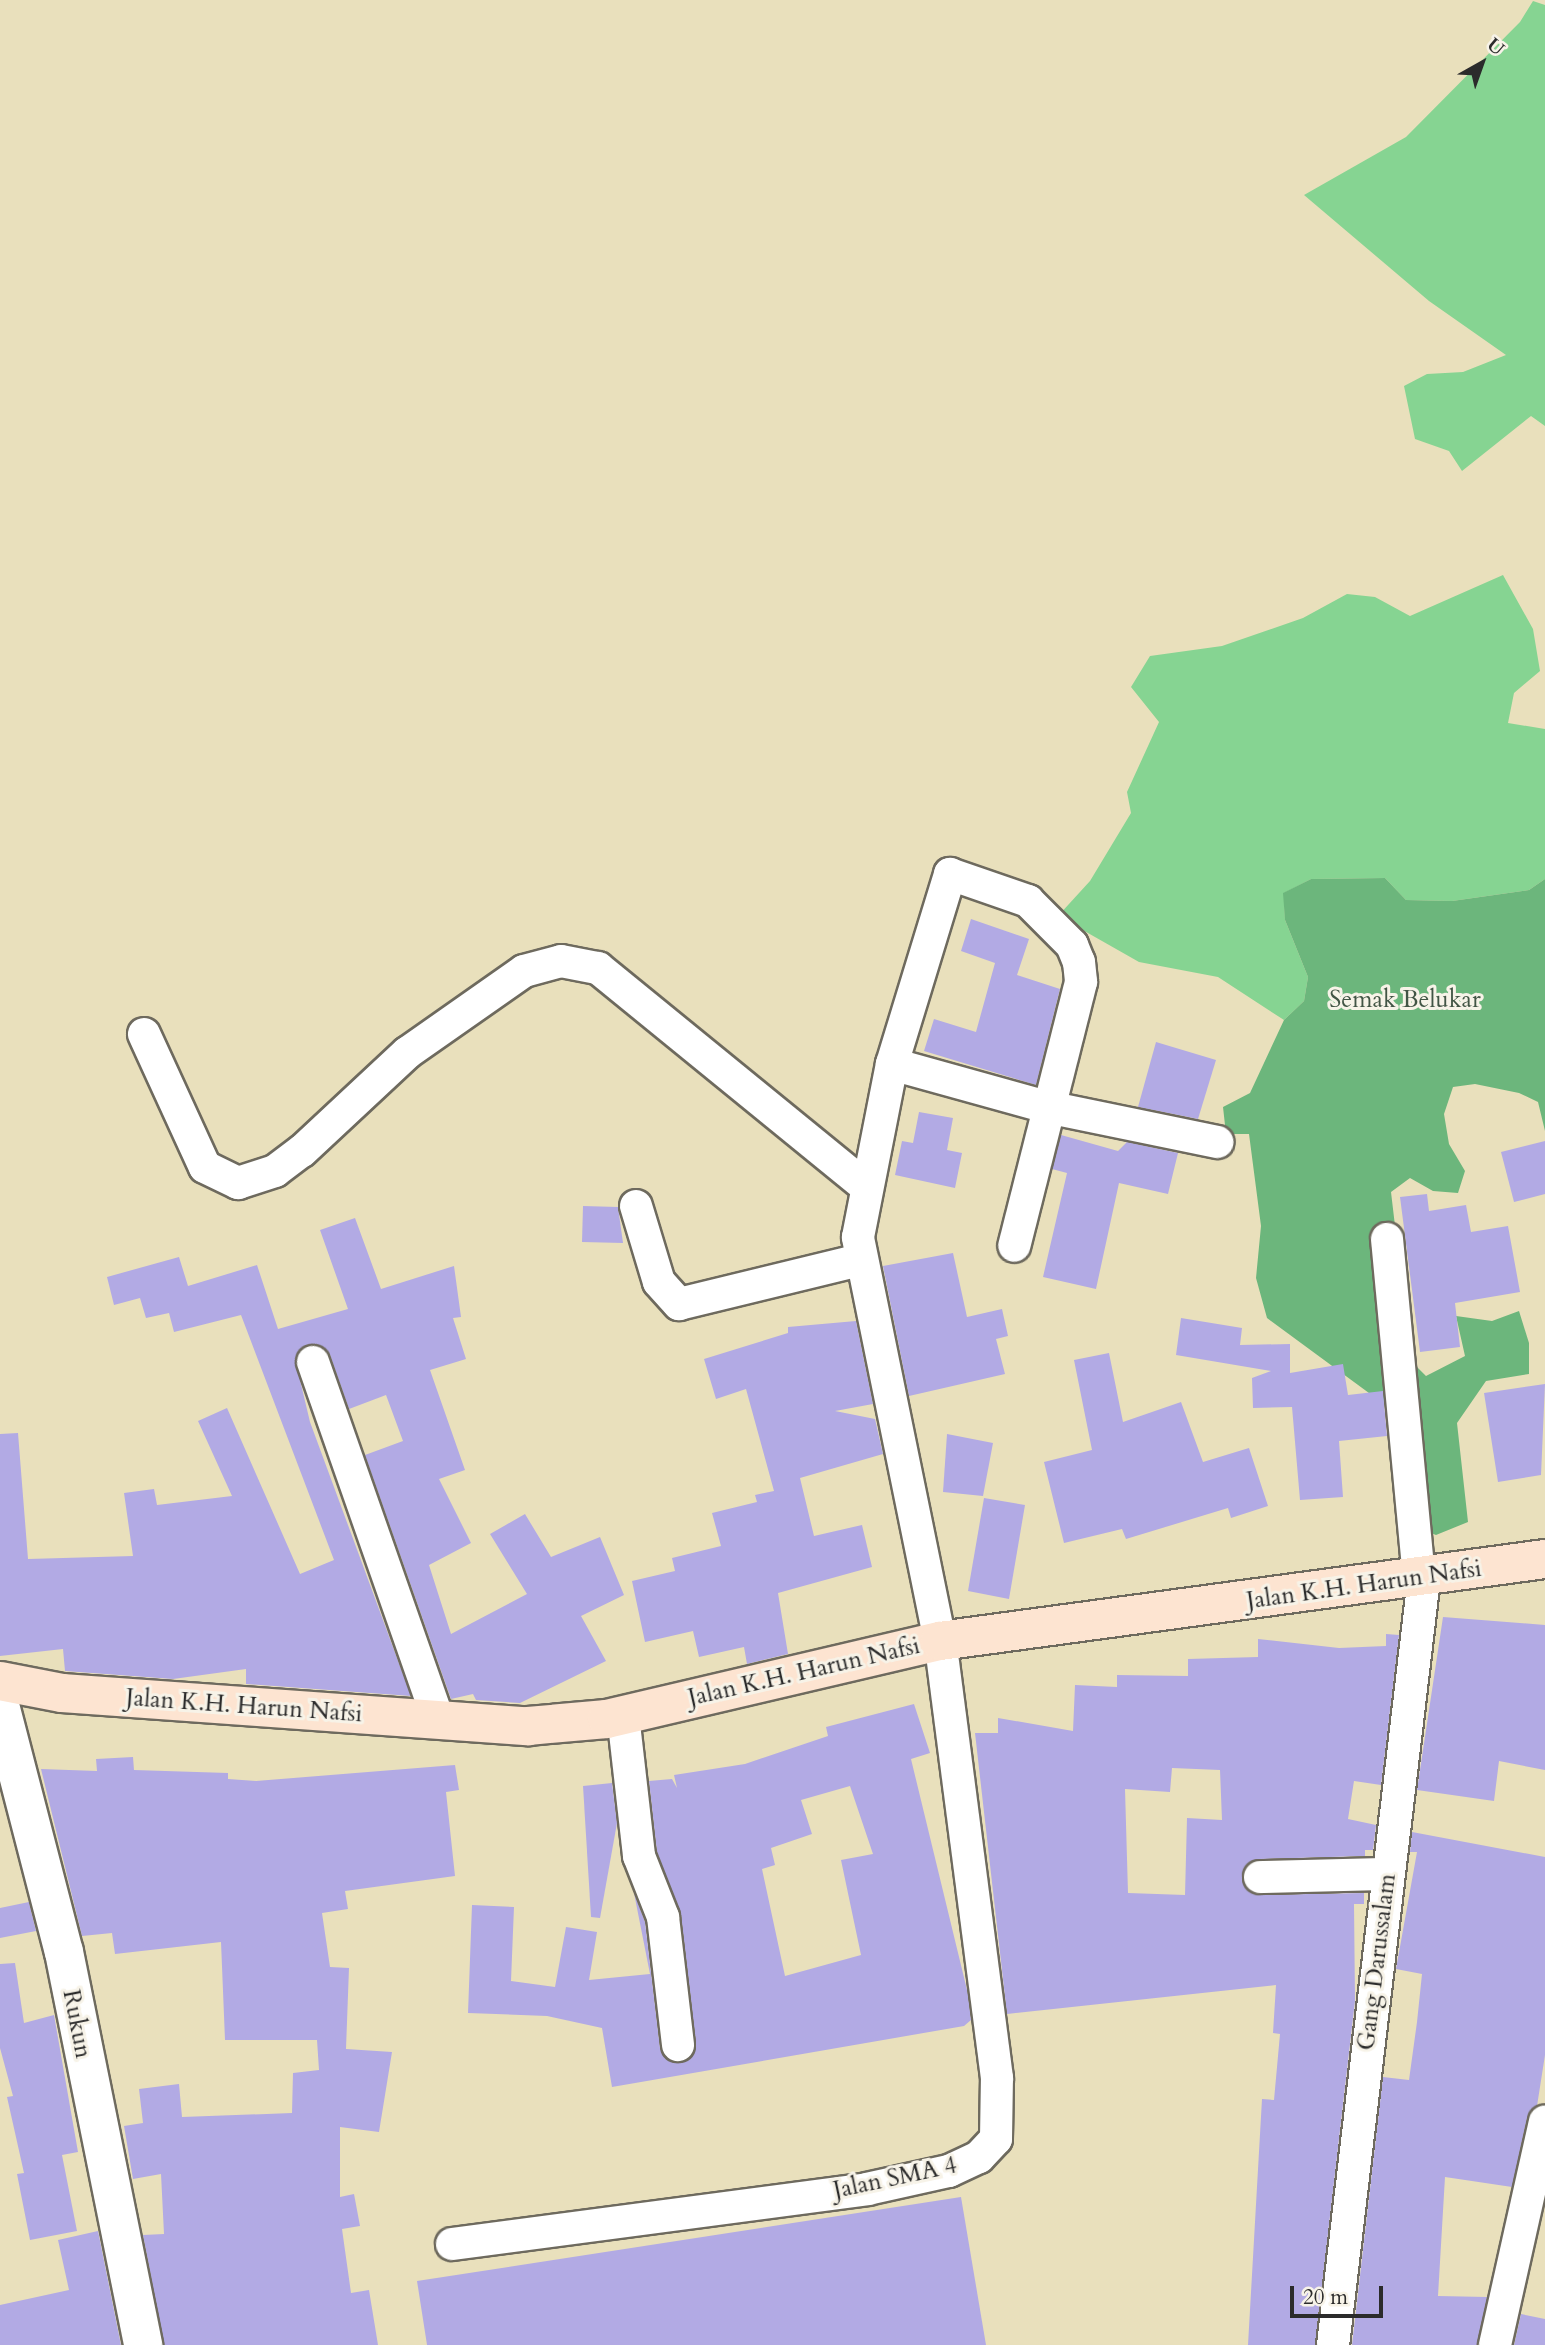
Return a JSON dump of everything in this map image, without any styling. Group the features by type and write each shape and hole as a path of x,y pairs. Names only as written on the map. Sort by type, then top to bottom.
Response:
{"main road":[{"name":"Jalan K.H. Harun Nafsi","path":"0,1681 62,1693 528,1726 615,1717 940,1641 1422,1579 1545,1559"},
{"name":"Jalan K.H. Harun Nafsi","path":"0,1697 62,1693"}],"street":[{"name":"Jalan SMA 4","path":"453,2244 867,2189 949,2171 990,2148 998,2126 997,2078 940,1641 859,1260 865,1186 892,1064 946,878 959,874 1028,901 1072,945 1079,962 1081,982 1047,1107"},
{"path":"144,1034 205,1167 238,1183 275,1171 407,1053 524,971 561,961 598,968 865,1186"},
{"path":"892,1064 1047,1107 1217,1142"},
{"path":"1014,1246 1047,1107"},
{"path":"636,1206 659,1282 679,1304 859,1260"},
{"name":"Gang Darussalam","path":"1333,2345 1422,1579 1387,1239"},
{"path":"313,1362 438,1718"},
{"name":"Rukun","path":"0,1705 64,1952 143,2345"},
{"path":"615,1717 639,1856 663,1917 678,2045"},
{"path":"1259,1877 1387,1874"},
{"path":"1495,2345 1545,2122"}],"green space":[{"path":"1533,1 1545,5 1545,426 1531,416 1462,471 1449,451 1415,439 1404,386 1427,374 1463,372 1506,355 1429,301 1304,195 1406,137 1520,22"},
{"path":"1503,575 1533,629 1540,671 1514,693 1508,723 1545,729 1545,879 1529,890 1452,901 1406,900 1385,878 1311,879 1284,893 1285,920 1308,977 1304,1001 1284,1020 1218,977 1139,962 1058,916 1090,881 1131,813 1127,792 1159,722 1131,687 1150,656 1222,646 1303,618 1347,594 1375,597 1410,616"},
{"name":"Semak Belukar","path":"1385,878 1406,900 1452,901 1529,890 1545,879 1545,1131 1538,1102 1519,1093 1475,1084 1453,1087 1444,1114 1449,1144 1465,1171 1458,1193 1433,1191 1410,1178 1391,1192 1411,1361 1426,1376 1465,1356 1456,1316 1492,1321 1519,1311 1529,1343 1529,1374 1486,1381 1457,1423 1468,1522 1436,1535 1413,1526 1388,1407 1267,1318 1256,1278 1261,1226 1249,1134 1226,1134 1223,1107 1250,1093 1284,1020 1304,1001 1308,977 1285,920 1283,893 1311,879"}],"building":[{"path":"971,919 1029,939 1017,975 1060,989 1036,1085 924,1051 934,1019 976,1032 995,963 961,951"},
{"path":"1156,1042 1216,1060 1198,1119 1138,1107"},
{"path":"919,1112 953,1118 947,1150 962,1153 955,1188 895,1175 902,1141 913,1143"},
{"path":"1061,1135 1118,1151 1127,1142 1178,1153 1168,1194 1119,1183 1096,1289 1043,1277 1067,1173 1052,1169"},
{"path":"1545,1141 1545,1194 1514,1202 1501,1152"},
{"path":"1427,1194 1429,1211 1466,1205 1471,1232 1508,1226 1520,1292 1455,1303 1460,1347 1420,1352 1400,1197"},
{"path":"583,1206 618,1207 623,1243 582,1242"},
{"path":"355,1218 381,1289 454,1266 461,1317 453,1318 466,1359 430,1370 465,1470 439,1479 471,1543 429,1565 451,1634 527,1594 490,1534 525,1514 551,1557 600,1537 624,1595 581,1616 606,1661 520,1703 476,1700 473,1694 451,1699 365,1455 403,1441 386,1395 349,1409 330,1355 316,1344 300,1350 295,1359 310,1422 411,1696 246,1684 246,1669 173,1679 65,1671 63,1649 0,1656 0,1434 18,1433 28,1559 133,1556 124,1493 154,1489 157,1505 232,1496 198,1421 227,1408 300,1574 334,1560 241,1315 174,1332 169,1313 146,1318 140,1298 114,1305 107,1277 179,1257 188,1286 257,1265 278,1329 348,1309 320,1230"},
{"path":"953,1253 967,1317 1002,1309 1008,1336 996,1339 1005,1374 909,1396 883,1266"},
{"path":"1181,1318 1242,1328 1240,1345 1290,1344 1290,1373 1343,1364 1348,1395 1383,1391 1387,1436 1339,1441 1343,1497 1300,1500 1292,1407 1253,1408 1252,1378 1271,1371 1176,1355"},
{"path":"856,1321 873,1404 835,1411 875,1419 883,1454 800,1478 814,1536 862,1525 872,1567 778,1593 788,1654 747,1664 744,1647 699,1657 693,1631 645,1642 632,1581 675,1571 672,1558 721,1546 712,1513 757,1502 755,1495 774,1491 746,1389 716,1399 704,1359 788,1333 788,1327"},
{"path":"1109,1353 1123,1422 1181,1402 1203,1462 1249,1448 1268,1506 1231,1518 1228,1508 1126,1539 1122,1529 1064,1543 1044,1462 1092,1450 1074,1360"},
{"path":"1545,1384 1541,1475 1498,1482 1484,1393"},
{"path":"947,1434 993,1443 983,1496 943,1492"},
{"path":"984,1498 1025,1505 1009,1599 968,1591"},
{"path":"1443,1617 1545,1625 1545,1770 1499,1761 1494,1801 1417,1790"},
{"path":"1386,1634 1399,1635 1381,1785 1354,1781 1348,1819 1376,1825 1373,1850 1365,1850 1365,1856 1259,1859 1242,1877 1245,1887 1260,1895 1364,1893 1364,1904 1354,1904 1355,2001 1315,2345 1248,2345 1262,2099 1274,2100 1280,2034 1273,2033 1276,1985 1007,2014 975,1733 998,1733 998,1718 1073,1731 1075,1685 1117,1687 1117,1675 1188,1676 1188,1659 1258,1657 1258,1639 1339,1648 1386,1646","holes":["1172,1768 1220,1770 1222,1820 1187,1818 1185,1895 1128,1893 1125,1789 1170,1792"]},
{"path":"914,1704 930,1753 911,1759 968,1994 971,2020 964,2026 612,2087 602,2028 547,2016 468,2013 472,1905 514,1907 511,1981 555,1987 566,1927 597,1932 589,1980 650,1974 634,1893 645,1922 660,2048 671,2062 688,2060 696,2043 681,1915 657,1852 649,1781 672,1779 677,1788 674,1775 745,1764 828,1736 826,1727","holes":["850,1786 873,1854 841,1860 861,1955 785,1976 762,1869 775,1865 771,1848 812,1834 801,1800"]},
{"path":"133,1757 134,1770 228,1773 228,1779 256,1781 455,1765 459,1790 446,1792 455,1876 345,1891 348,1909 322,1913 330,1967 349,1968 346,2049 392,2052 379,2132 340,2127 340,2197 354,2194 360,2226 342,2229 351,2293 369,2290 378,2345 164,2345 143,2235 164,2234 161,2174 133,2179 124,2126 143,2123 139,2089 179,2084 182,2117 292,2113 293,2073 319,2070 317,2040 225,2040 221,1942 115,1954 112,1933 82,1936 41,1769 97,1771 96,1759"},
{"path":"612,1783 617,1823 600,1918 591,1917 583,1786"},
{"path":"1412,1832 1545,1857 1545,2055 1537,2106 1527,2118 1512,2187 1445,2177 1438,2296 1487,2297 1477,2345 1352,2345 1383,2077 1409,2080 1417,2022 1422,1974 1396,1969 1417,1852 1410,1852"},
{"path":"29,1902 36,1931 0,1938 0,1908"},
{"path":"15,1963 24,2023 54,2015 78,2152 62,2155 77,2231 30,2240 17,2174 24,2173 7,2097 13,2096 0,2048 0,1964"},
{"path":"961,2197 986,2345 427,2345 417,2281"},
{"path":"98,2231 121,2345 0,2345 0,2305 69,2290 58,2240"},
{"path":"1521,2314 1545,2319 1545,2345 1514,2345"}]}
